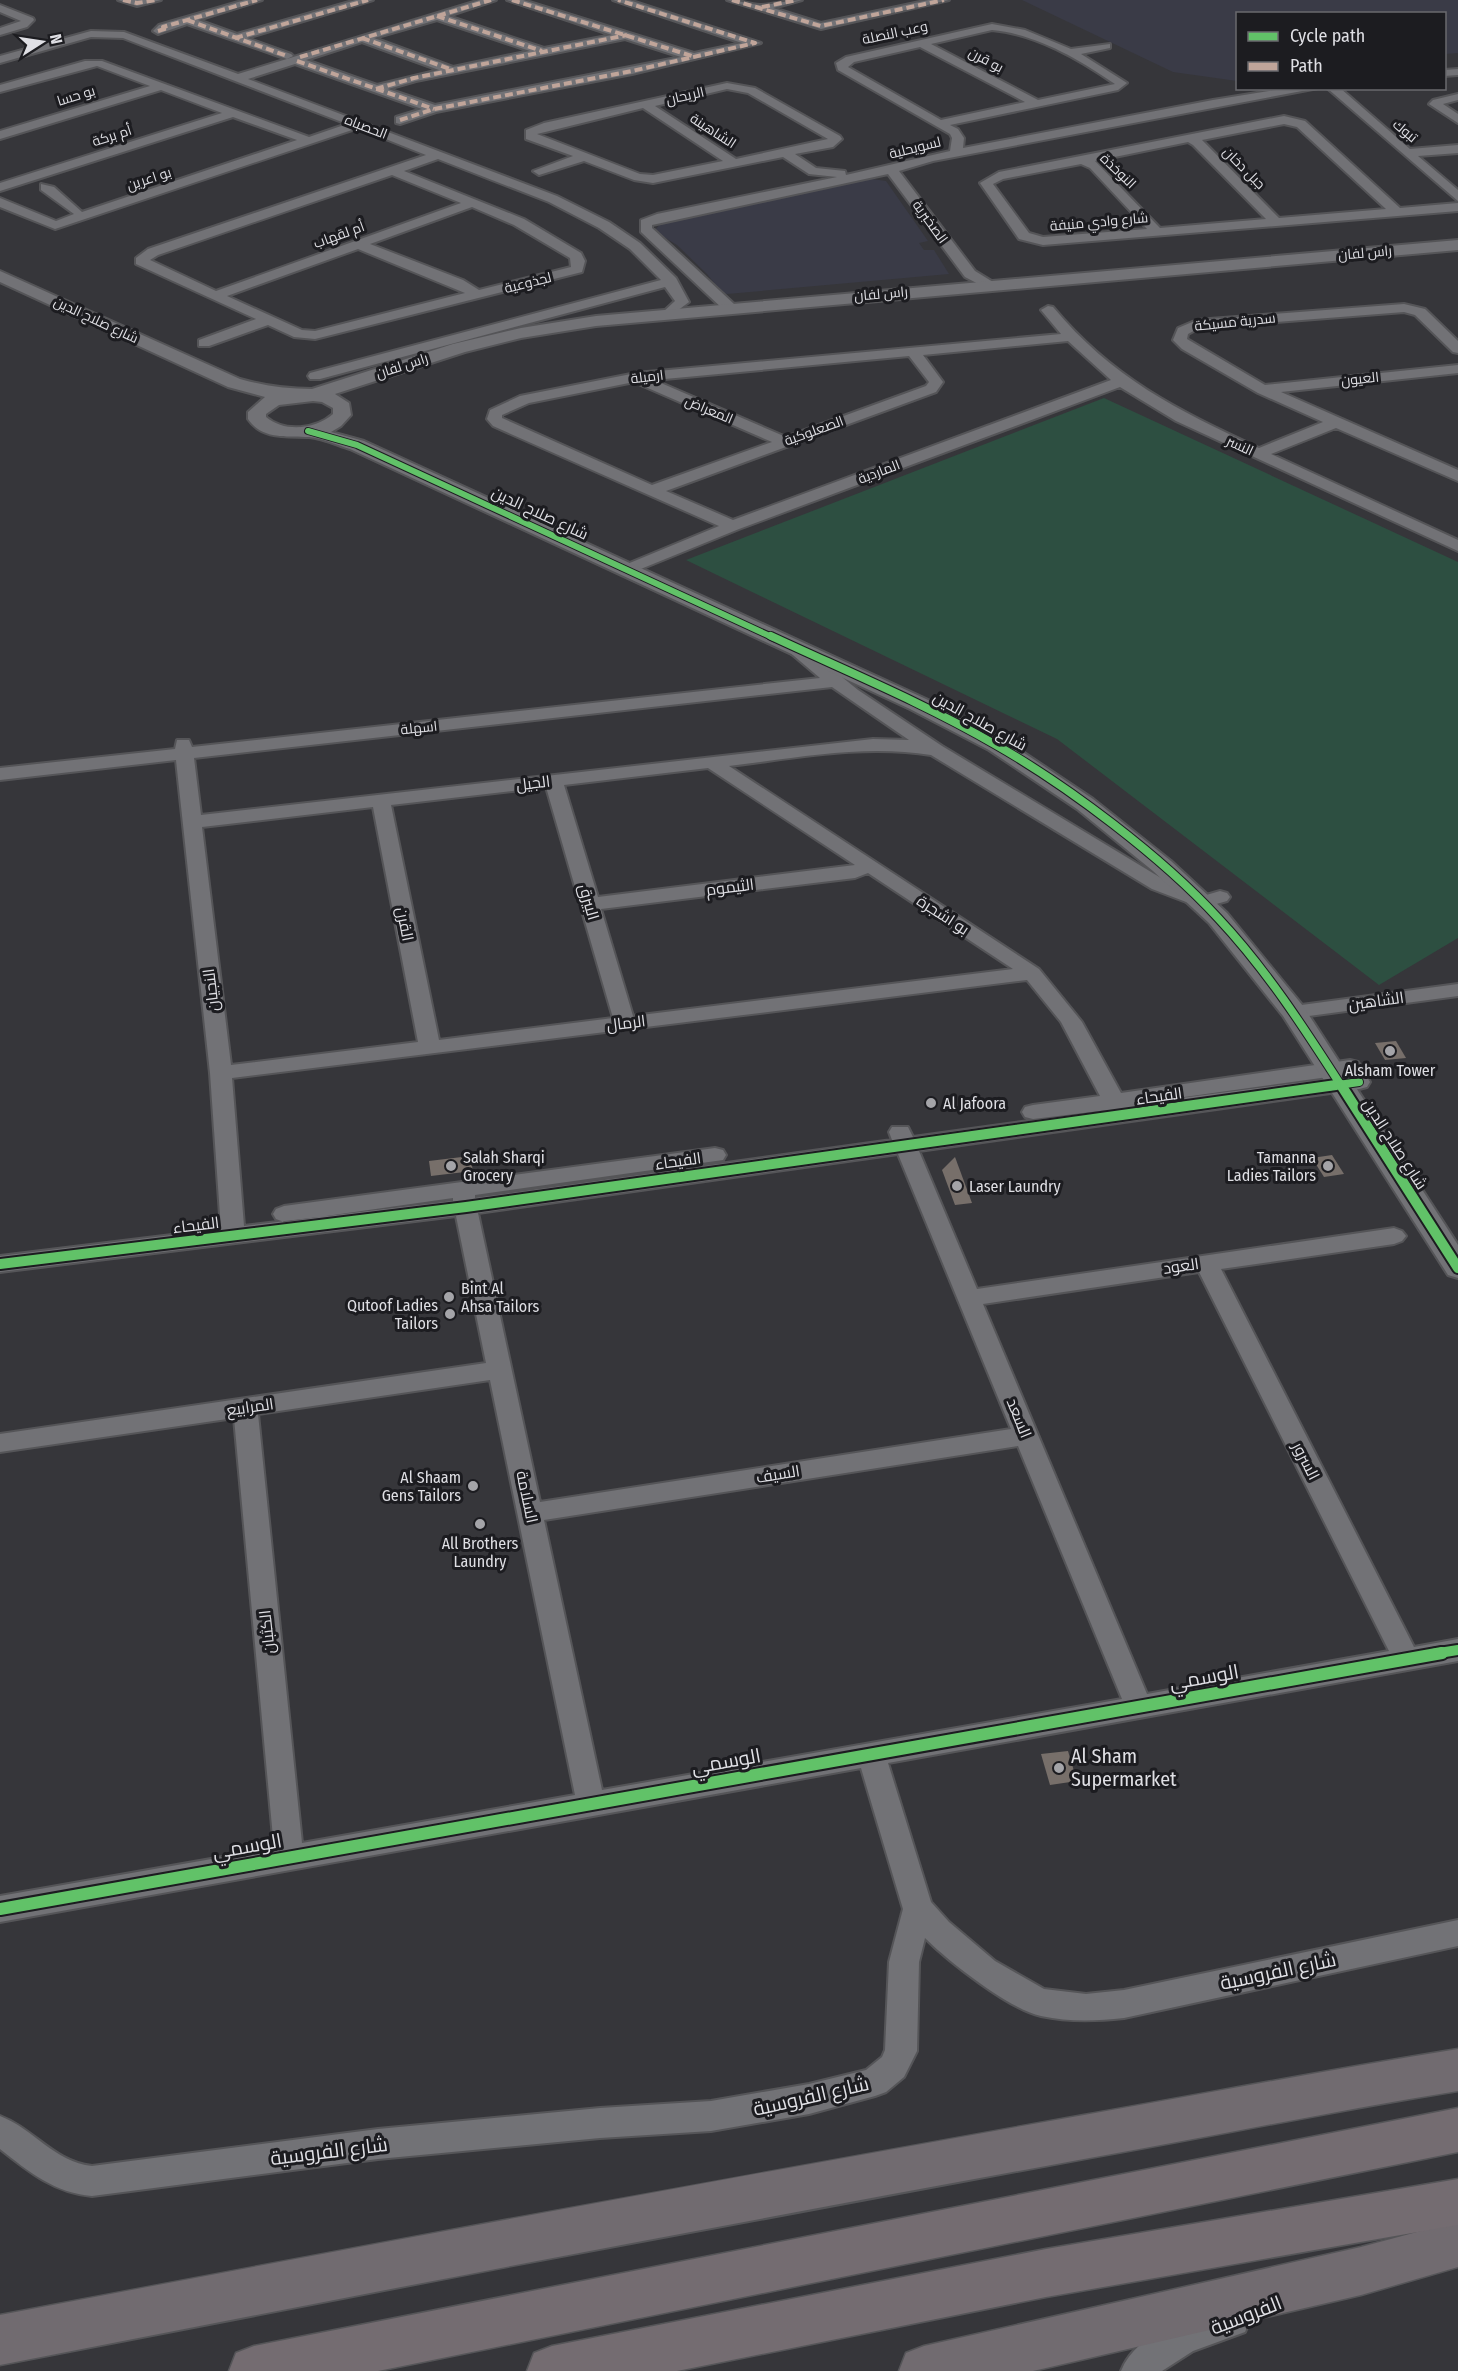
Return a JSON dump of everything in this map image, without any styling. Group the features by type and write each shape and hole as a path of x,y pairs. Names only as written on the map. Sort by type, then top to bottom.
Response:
{"highway":[{"path":"254,2371 1458,2130"},
{"path":"552,2371 1046,2273 1458,2202"}],"main road":[{"path":"13,2328 1108,2133 1302,2095 1458,2070"},
{"path":"924,2371 1361,2271 1458,2244"}],"street":[{"path":"123,0 137,3 156,0"},
{"path":"158,31 187,20 257,0"},
{"path":"235,38 368,0"},
{"path":"233,76 491,0"},
{"path":"512,0 694,57"},
{"path":"400,120 434,109 755,43 618,0"},
{"path":"732,0 826,26 945,0"},
{"path":"759,8 797,0"},
{"path":"0,8 29,20 6,38 34,50"},
{"path":"437,16 544,52"},
{"path":"187,20 434,109"},
{"name":"وعب النصلة","path":"942,123 1120,85 1118,80 1068,53 1021,31 1006,27 992,27 850,59 841,66 942,123 956,135 956,153"},
{"name":"الحصباه","path":"0,60 91,34 112,33 233,76 515,183 588,216 635,246 671,281"},
{"path":"376,89 451,70 627,35"},
{"path":"362,38 451,70"},
{"name":"بو قرن","path":"921,43 1037,104"},
{"path":"1068,53 1106,46"},
{"path":"0,88 92,63 103,64 310,141"},
{"name":"بو حسا","path":"0,135 162,86"},
{"name":"الريحان","path":"728,86 744,87 836,139 829,144 785,153 660,178 645,178 530,136 530,133 544,127 646,105 728,86"},
{"name":"لسويحلية","path":"726,306 683,262 644,227 652,219 855,177 956,153 1098,128 1213,104 1300,90"},
{"name":"تبوك","path":"1334,90 1458,197"},
{"path":"1458,97 1435,104 1458,119"},
{"name":"الشاهينة","path":"646,105 734,163"},
{"name":"أم بركة","path":"0,187 233,113"},
{"name":"شارع وادي منيفة","path":"1398,212 1301,124 1275,120 999,176 989,179 986,187 1024,236 1032,240 1053,241 1458,207"},
{"name":"بو اعرين","path":"0,202 55,225 81,213 359,124"},
{"path":"1098,128 1136,148"},
{"name":"جبل دخان","path":"1189,138 1197,142 1276,222"},
{"path":"1408,153 1458,149"},
{"path":"785,153 813,171 855,177"},
{"name":"لجذوعية","path":"391,170 475,202 547,237 578,261 577,269 315,335 300,334 141,261 153,252 391,170 438,154"},
{"path":"539,171 583,157"},
{"name":"النوخذة","path":"1081,159 1094,165 1157,232"},
{"name":"الصخبرية","path":"891,169 969,281"},
{"path":"45,187 57,193 63,205 81,213"},
{"name":"أم لقهاب","path":"214,296 475,202"},
{"path":"358,244 459,284 478,295"},
{"name":"راس لفان","path":"307,389 521,333 673,311 969,281 988,285 1458,247"},
{"name":"راس لفان","path":"308,431 327,426 337,410 363,384 462,352 600,325 842,301 1458,247"},
{"name":"شارع صلاح الدين","path":"0,276 234,383 266,392 307,389 337,410 350,430 364,438 633,566 922,699"},
{"path":"671,281 681,300 673,311"},
{"name":"راس لفان","path":"307,389 671,281"},
{"name":"شارع صلاح الدين","path":"0,283 236,390 259,408 256,416 264,426 280,431 308,431 357,445 633,566 793,646 991,728 1090,791 1174,855 1211,899 1250,929 1344,1076 1458,1268"},
{"name":"سدرية مسيكة","path":"1458,349 1420,312 1404,308 1197,324 1182,331 1180,340 1263,390 1458,476"},
{"name":"النسر","path":"1048,310 1070,337 1119,382 1181,418 1458,546"},
{"path":"204,343 268,320"},
{"name":"ارميلة","path":"733,526 498,423 494,418 500,409 525,399 636,377 1070,337"},
{"name":"الصعلوكية","path":"652,490 931,389 936,382 913,351"},
{"name":"العيون","path":"1263,390 1458,369"},
{"name":"المعراض","path":"636,377 783,441"},
{"name":"الماردية","path":"633,566 733,526 1119,382"},
{"path":"259,408 273,400 307,389"},
{"path":"1258,454 1334,423"},
{"name":"شارع صلاح الدين","path":"793,646 845,687 936,750 1159,885 1211,899"},
{"name":"اسهلة","path":"0,774 183,749 778,680 801,673 811,662"},
{"path":"845,687 897,703 922,699"},
{"name":"اسهلة","path":"0,763 183,749 845,687"},
{"path":"873,744 888,734 892,721"},
{"name":"الجيل","path":"192,822 873,744 905,744 936,750"},
{"name":"النجيان","path":"183,749 221,1073 233,1229"},
{"name":"بو اشجرة","path":"711,762 1032,973 1056,997 1075,1025 1117,1109"},
{"name":"البيرق","path":"554,781 625,1023"},
{"name":"القرن","path":"381,801 430,1047"},
{"name":"الثيموم","path":"590,904 855,872 868,866"},
{"name":"الرمال","path":"221,1073 1032,973"},
{"name":"الشاهين","path":"1303,1011 1458,990"},
{"name":"شارع صلاح الدين","path":"1344,1076 1458,1232"},
{"name":"الفيحاء","path":"0,1264 233,1229 1344,1076"},
{"name":"السعد","path":"903,1137 1139,1707"},
{"name":"السلامة","path":"464,1198 591,1804"},
{"name":"الفيحاء","path":"0,1250 233,1229"},
{"name":"العود","path":"969,1298 1394,1236"},
{"name":"السرور","path":"1206,1263 1406,1659"},
{"name":"المرابيع","path":"0,1443 500,1370"},
{"name":"الكثبان","path":"245,1407 289,1857"},
{"name":"السيف","path":"530,1513 1026,1436"},
{"name":"الوسمي","path":"0,1909 1458,1650"},
{"path":"871,1754 918,1909"},
{"name":"شارع الفروسية","path":"918,1909 960,1952 1011,1987 1039,2002 1086,2008 1124,2004 1458,1934"},
{"name":"شارع الفروسية","path":"0,2131 58,2174 72,2179 92,2181 378,2144 600,2123 711,2116 849,2090 875,2082 893,2067 901,2051 904,1962 918,1909"},
{"name":"الفروسية","path":"1138,2371 1144,2362 1183,2340 1361,2271"}],"shaded area":[{"path":"1022,0 1458,0 1458,53 1446,54 1446,12 1236,12 1236,81 1173,72"},
{"path":"865,178 886,181 928,241 919,243 924,250 934,250 949,274 727,294 722,293 707,274 677,245 654,231 663,221"}],"green space":[{"path":"1104,398 1458,562 1458,938 1379,985 1057,739 686,560"}],"building":[{"name":"Alsham Tower","path":"1396,1041 1406,1058 1385,1060 1375,1043"},
{"name":"Tamanna Ladies Tailors","path":"1332,1155 1344,1174 1324,1177 1312,1158"},
{"name":"Salah Sharqi Grocery","path":"470,1156 473,1171 431,1176 429,1161"},
{"name":"Laser Laundry","path":"955,1157 972,1203 955,1205 942,1170"},
{"name":"Al Sham Supermarket","path":"1068,1751 1077,1781 1050,1785 1041,1754"}],"marked path":[{"path":"123,0 137,3 156,0"},
{"path":"158,31 168,28 163,27 257,0"},
{"path":"235,38 368,0"},
{"path":"300,57 491,0"},
{"path":"512,0 692,56"},
{"path":"400,120 434,109 632,71 755,43 618,0"},
{"path":"732,0 821,26 944,0"},
{"path":"762,7 797,0"},
{"path":"437,16 542,51"},
{"path":"187,20 287,56"},
{"path":"376,89 414,78 627,35"},
{"path":"362,38 450,69"},
{"path":"297,61 434,109"}],"cycle path":[{"path":"308,431 357,445 918,704 997,745 1085,804 1162,866 1218,918 1294,1012 1458,1268"},
{"path":"0,1264 466,1207 1359,1082"},
{"path":"0,1909 1458,1650"}],"place":[{"name":"Alsham Tower","path":"1390,1051"},
{"name":"Al Jafoora","path":"931,1103"},
{"name":"Salah Sharqi Grocery","path":"451,1166"},
{"name":"Tamanna Ladies Tailors","path":"1328,1166"},
{"name":"Laser Laundry","path":"957,1186"},
{"name":"Bint Al Ahsa Tailors","path":"449,1297"},
{"name":"Qutoof Ladies Tailors","path":"450,1314"},
{"name":"Al Shaam Gens Tailors","path":"473,1486"},
{"name":"All Brothers Laundry","path":"480,1524"},
{"name":"Al Sham Supermarket","path":"1059,1768"}]}
